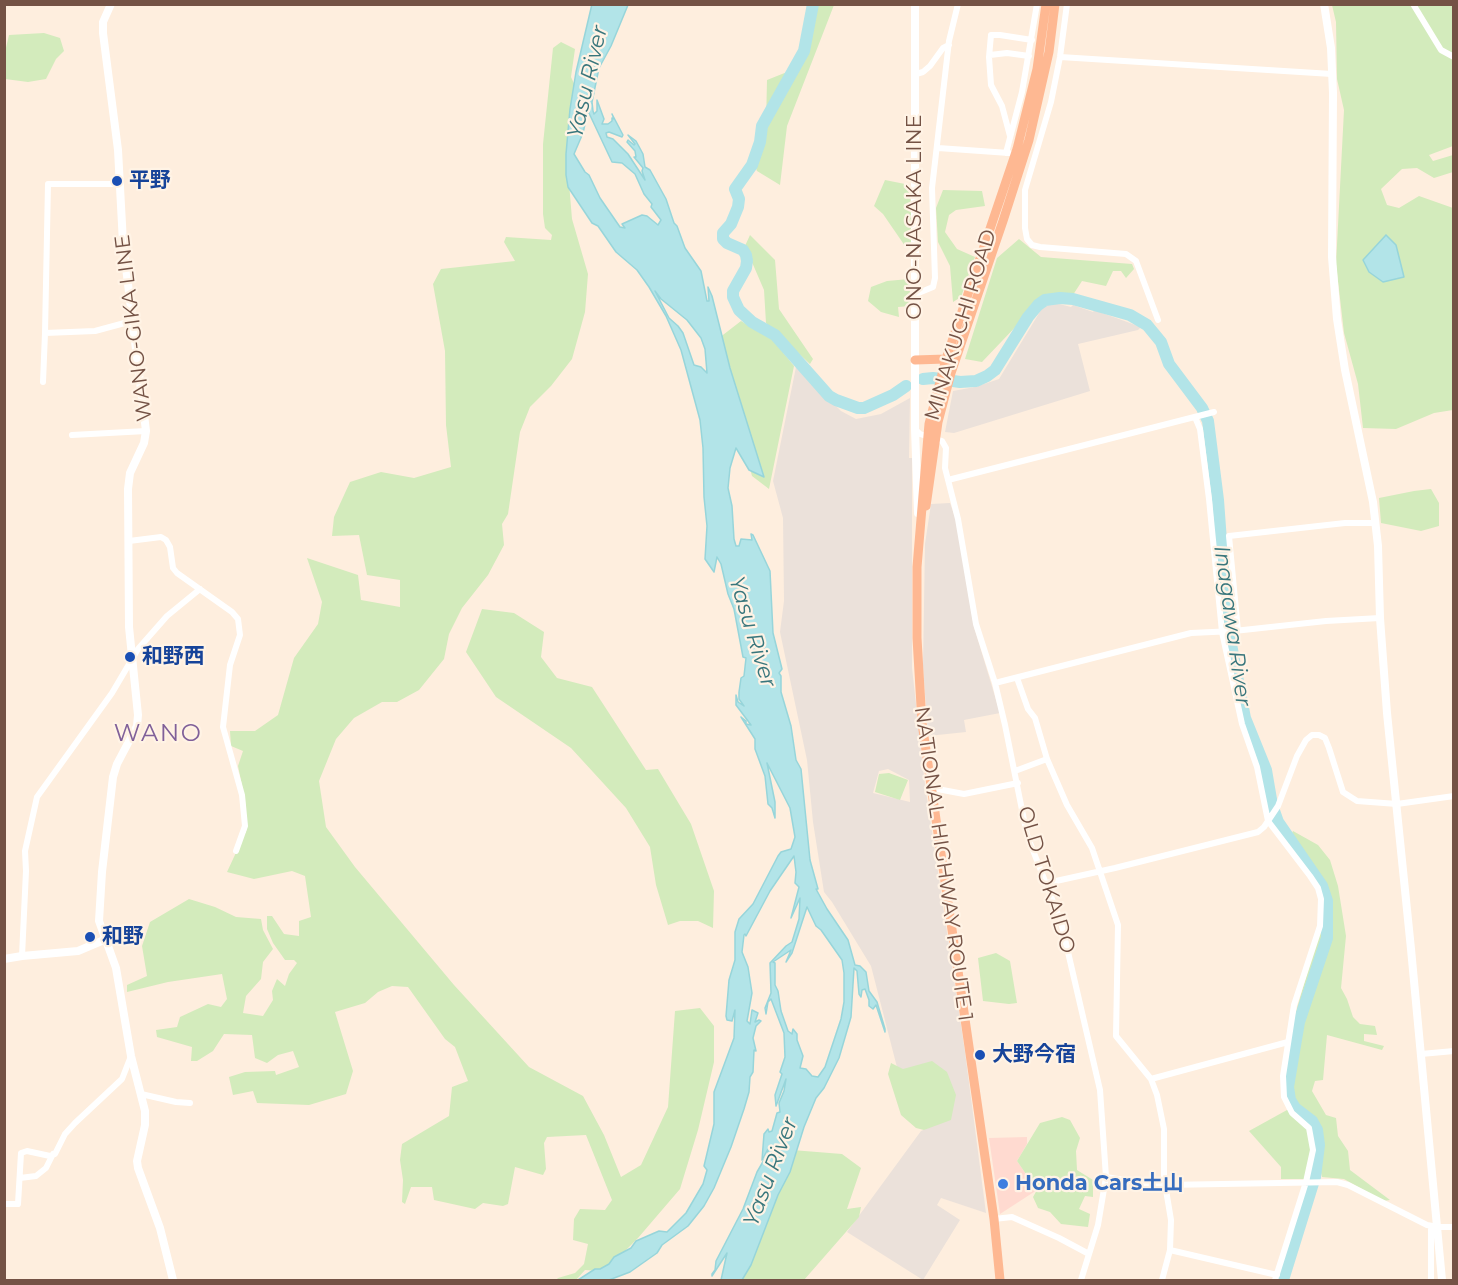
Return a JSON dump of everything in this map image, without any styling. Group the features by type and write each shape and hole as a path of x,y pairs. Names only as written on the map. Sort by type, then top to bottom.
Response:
{"highway":[{"name":"MINAKUCHI ROAD","path":"947,373 946,359 1017,149 1037,69 1046,4"},
{"name":"MINAKUCHI ROAD","path":"917,589 943,387 1004,221 1029,140 1049,52 1055,4"},
{"path":"915,360 946,359"},
{"name":"MINAKUCHI ROAD","path":"917,589 924,467 926,455 935,441"},
{"name":"NATIONAL HIGHWAY ROUTE 1","path":"917,589 919,688 994,1219 1000,1281"}],"main road":[{"name":"WANO-GIKA LINE","path":"111,4 103,22 103,33 118,150 123,243 146,431 144,443 130,473 128,489 129,627 138,715 137,726 113,777 99,901 99,921 113,955 131,1056 145,1111 145,1125 137,1161 138,1168 160,1228 173,1281"},
{"name":"ONO-NASAKA LINE","path":"915,4 915,429 919,526"},
{"path":"915,429 926,455 931,477"}],"street":[{"path":"916,294 933,287 935,278 932,188 949,45 958,4"},
{"path":"938,148 1008,153 1029,56 1037,4"},
{"path":"1067,4 1051,102 1033,156 1025,190 1027,239 1032,245 1040,247 1126,254 1136,261 1158,320"},
{"path":"1324,4 1332,74 1332,257 1337,319 1376,523 1387,713 1442,1281"},
{"path":"1413,4 1441,50 1454,57"},
{"path":"1010,137 1002,106 991,85 991,35 1000,34 1032,40"},
{"path":"916,74 930,66 943,48 949,45"},
{"path":"990,55 1007,53 1029,56"},
{"path":"1060,57 1332,74"},
{"path":"43,381 48,184 120,184"},
{"path":"45,333 95,331 132,321"},
{"path":"948,480 1212,412"},
{"path":"1170,1250 1276,1278 1308,1182 1313,1150 1309,1128 1292,1113 1284,1097 1283,1076 1294,1005 1320,926 1321,899 1318,888 1270,819 1257,767 1242,724 1223,632 1209,500 1197,417"},
{"path":"915,429 935,441"},
{"path":"72,435 146,431"},
{"name":"OLD TOKAIDO","path":"935,441 946,448 945,468 958,519 976,624 995,683 1028,835 1061,922 1069,952 1100,1090 1106,1177 1101,1209 1081,1281"},
{"path":"1236,631 1229,536 1345,523 1376,523"},
{"path":"129,541 161,537 166,540 170,547 173,568 177,573 232,612 238,619 240,634 230,665 224,727 242,795 245,826 236,851"},
{"path":"22,956 25,851 38,797 112,693 145,640 167,616 200,589"},
{"path":"995,683 1191,633 1380,618"},
{"path":"1017,678 1028,710 1035,718 1047,759 1067,806 1092,848 1118,925 1116,1036 1150,1079 1157,1095 1164,1129 1164,1178 1171,1220 1170,1250 1162,1281"},
{"path":"1047,883 1100,872 1258,831 1270,819 1278,806 1297,756 1306,740 1312,735 1325,738 1343,792 1358,801 1397,804 1454,796"},
{"path":"1015,771 1047,759"},
{"path":"932,788 964,794 1018,783"},
{"path":"4,959 78,951 105,940"},
{"path":"1150,1079 1288,1042"},
{"path":"1421,1054 1454,1051"},
{"path":"4,1204 18,1204 21,1153 27,1151 50,1156 58,1150 65,1134 122,1079 131,1056"},
{"path":"141,1094 190,1103"},
{"path":"20,1178 36,1176 46,1168 53,1154"},
{"path":"1106,1177 1148,1185 1337,1182 1348,1185 1387,1206 1435,1227 1454,1227"},
{"path":"994,1219 1012,1217 1089,1254"},
{"path":"1431,1281 1435,1227"}],"shaded area":[{"path":"1055,303 1071,307 1073,305 1093,312 1094,310 1141,327 1138,330 1078,344 1090,391 954,433 945,432 953,391 999,379 1041,310"},
{"path":"796,367 841,411 856,419 881,414 910,398 912,668 925,785 965,1052 986,1213 941,1198 937,1205 960,1220 923,1280 847,1232 921,1131 948,1119 899,1075 871,966 824,892 813,822 807,760 780,632 784,601 783,518 773,481","holes":["888,769 909,780 910,802 873,793 879,771"]},
{"path":"950,503 956,520 974,627 1000,713 964,720 966,732 928,736 923,666 925,544 931,504"},
{"path":"1027,1137 1027,1144 1017,1161 1037,1190 1000,1214 989,1138"}],"green space":[{"path":"1453,4 1453,146 1429,155 1433,161 1453,155 1453,172 1434,178 1417,168 1402,169 1381,189 1387,205 1399,208 1419,196 1453,208 1453,410 1434,413 1396,429 1363,428 1358,384 1344,333 1336,264 1344,110 1337,79 1336,22 1332,5"},
{"path":"814,5 834,5 787,126 780,185 757,171 750,154 766,126 767,80 797,68 810,35"},
{"path":"44,33 60,38 64,51 56,59 46,79 28,82 5,79 5,52 9,35"},
{"path":"561,42 575,49 571,77 578,92 568,171 572,219 588,274 585,312 572,359 551,386 530,407 520,432 508,514 502,524 504,545 488,575 462,608 449,634 444,659 419,690 397,702 382,702 354,718 336,739 319,781 326,827 355,867 454,985 529,1067 583,1096 604,1135 621,1177 641,1165 668,1107 675,1011 700,1008 714,1026 714,1062 698,1130 680,1189 617,1259 600,1271 585,1270 576,1280 556,1280 575,1273 584,1264 588,1244 573,1240 574,1219 580,1209 605,1210 612,1200 586,1135 547,1137 544,1143 546,1169 543,1175 515,1167 508,1204 503,1206 483,1203 475,1209 434,1200 432,1187 411,1187 405,1204 402,1202 403,1180 400,1160 402,1144 449,1116 452,1087 468,1081 455,1047 445,1039 408,987 392,986 378,992 365,1003 335,1012 353,1071 346,1094 309,1105 257,1103 253,1091 233,1095 229,1077 245,1072 275,1071 276,1075 299,1067 293,1051 278,1055 267,1063 255,1058 252,1035 224,1034 213,1051 197,1061 191,1061 192,1047 157,1037 156,1030 177,1027 180,1017 208,1004 221,1007 227,999 222,974 168,982 127,992 127,985 147,976 142,946 150,922 189,899 215,907 236,917 261,919 263,930 273,949 263,962 261,979 246,996 243,1013 263,1016 273,1000 272,991 277,979 285,986 289,974 297,963 294,960 285,960 273,943 267,929 267,916 272,916 284,934 299,936 299,921 311,917 305,876 292,871 254,879 227,872 247,829 245,800 238,766 243,751 231,746 230,731 255,731 278,715 294,658 318,624 322,602 307,558 358,575 361,600 400,607 400,580 367,575 359,535 332,536 334,517 350,482 381,472 414,478 451,467 446,425 445,351 433,284 441,269 515,261 504,242 506,237 551,240 552,235 545,228 543,214 543,144 553,48"},
{"path":"885,180 910,185 912,245 905,246 883,214 874,206"},
{"path":"943,190 982,191 985,206 956,210 949,215 945,232 957,249 975,257 961,297 953,302 950,266 938,242 936,208"},
{"path":"750,235 775,260 779,309 813,359 810,364 766,323 764,290 745,246"},
{"path":"1019,239 1041,257 1132,264 1134,269 1126,278 1121,271 1113,271 1106,286 1082,281 1071,298 1042,299 982,362 965,359 997,258"},
{"path":"909,279 911,306 898,307 899,317 881,312 868,301 871,287 887,281"},
{"path":"741,321 773,340 794,366 769,489 752,476 732,401 719,338"},
{"path":"1431,489 1439,503 1439,526 1421,531 1381,523 1379,498"},
{"path":"482,609 514,613 544,632 541,657 557,678 592,687 646,770 658,769 691,824 714,891 713,928 698,921 680,921 668,925 656,885 650,847 626,808 571,748 496,697 466,652"},
{"path":"889,773 908,780 900,800 875,792 879,774"},
{"path":"1293,831 1318,845 1330,860 1338,886 1346,936 1341,988 1353,1017 1360,1024 1375,1026 1377,1035 1364,1034 1364,1041 1384,1046 1382,1050 1327,1035 1323,1080 1315,1081 1312,1091 1326,1115 1336,1118 1338,1136 1348,1151 1350,1170 1390,1200 1383,1201 1344,1179 1322,1177 1316,1151 1306,1179 1281,1179 1281,1167 1249,1131 1296,1105 1292,1099 1290,1085 1293,1022 1325,911 1323,893 1291,835"},
{"path":"996,953 1010,961 1017,1003 983,1001 978,958"},
{"path":"932,1061 947,1072 956,1095 951,1120 924,1130 916,1128 901,1115 888,1074 891,1063 903,1069"},
{"path":"1062,1117 1070,1120 1080,1138 1076,1151 1077,1170 1093,1180 1093,1197 1085,1196 1079,1209 1090,1214 1088,1227 1061,1224 1050,1212 1038,1208 1033,1197 1037,1190 1017,1161 1040,1123"},
{"path":"792,1150 842,1154 861,1168 847,1209 861,1207 859,1217 804,1280 737,1280"}],"water":[{"name":"Yasu River","path":"592,4 628,5 599,68 592,102 593,111 594,114 597,111 597,100 604,119 602,124 608,124 612,118 614,119 612,114 623,135 622,137 609,132 606,133 607,137 613,139 628,154 645,180 643,168 634,157 636,157 635,151 627,142 628,140 635,144 628,135 636,141 643,154 645,167 650,170 666,199 685,248 701,271 707,301 709,301 708,287 712,296 730,368 764,477 749,470 736,448 730,468 728,488 732,506 734,539 736,546 739,546 741,539 752,540 751,534 753,535 770,571 773,633 782,669 779,673 781,692 791,726 796,760 801,769 810,860 818,889 816,889 848,940 855,965 860,966 866,972 869,991 877,1002 885,1029 885,1032 876,1005 873,1009 869,1006 865,989 862,990 861,997 859,994 857,971 854,968 851,1017 839,1058 824,1088 816,1098 790,1172 778,1195 751,1265 742,1280 721,1280 727,1253 712,1276 712,1274 716,1261 743,1209 757,1172 768,1153 768,1149 762,1160 764,1134 768,1129 769,1132 772,1131 777,1113 780,1112 779,1103 786,1079 776,1106 775,1095 785,1057 784,1033 771,999 768,1002 766,1014 765,1008 771,993 770,963 792,942 799,919 800,898 791,918 799,887 795,883 794,856 770,891 746,936 744,935 742,952 748,967 752,993 747,1021 750,1024 752,1010 758,1013 755,1022 761,1021 756,1026 753,1038 756,1051 754,1050 749,1092 731,1147 714,1188 704,1206 688,1226 662,1245 657,1253 630,1272 609,1280 578,1280 595,1269 609,1264 614,1257 631,1248 636,1241 659,1231 667,1232 686,1213 703,1184 707,1170 704,1166 714,1124 714,1092 734,1038 735,1010 732,1021 727,1020 726,1016 729,980 735,960 735,932 739,919 753,904 778,856 781,852 791,849 795,837 790,808 767,763 775,802 775,818 768,804 765,776 755,749 755,739 741,717 746,724 751,725 736,705 736,695 738,702 744,706 739,699 739,692 746,658 743,657 734,609 721,564 717,557 714,572 705,559 707,526 700,420 681,350 666,316 649,287 637,270 616,252 598,226 592,223 568,187 566,154 576,72","holes":["588,111 612,162 622,163 635,174 644,194 652,204 651,207 661,220 658,225 647,216 642,215 622,224 625,228 620,227 600,198 589,175 574,154 583,133","655,291 661,299 687,320 701,338 705,349 707,373 701,367 694,365 683,333 669,318","807,907 816,926 842,960 844,973 844,1002 841,1019 825,1067 818,1077 800,1068 803,1056 797,1034 793,1029 792,1034 788,1031 775,985 775,963 773,962 791,950 786,962 792,953"]},
{"path":"1386,235 1396,245 1404,277 1383,282 1369,272 1363,260"}],"waterway":[{"name":"Inagawa River","path":"813,4 804,51 762,126 760,142 752,165 735,189 739,199 738,207 731,224 723,233 723,239 743,250 747,261 746,268 733,291 733,297 739,310 752,322 775,335 829,396 836,400 864,408 893,395 906,386"},
{"name":"Inagawa River","path":"923,379 933,378 960,382 976,381 987,376 995,370 1038,305 1045,300 1073,299 1130,315 1147,325 1161,342 1169,364 1202,408 1208,421 1218,500 1227,623 1245,718 1266,770 1272,805 1278,822 1322,886 1327,901 1327,938 1299,1022 1288,1087 1290,1100 1295,1108 1312,1121 1317,1130 1319,1145 1315,1177 1283,1280"}],"place":[{"name":"平野","path":"117,181"},
{"name":"和野西","path":"130,657"},
{"name":"和野","path":"90,937"},
{"name":"大野今宿","path":"980,1055"},
{"name":"Honda Cars土山","path":"1003,1184"}],"district":[{"name":"WANO","path":"158,734"}]}
